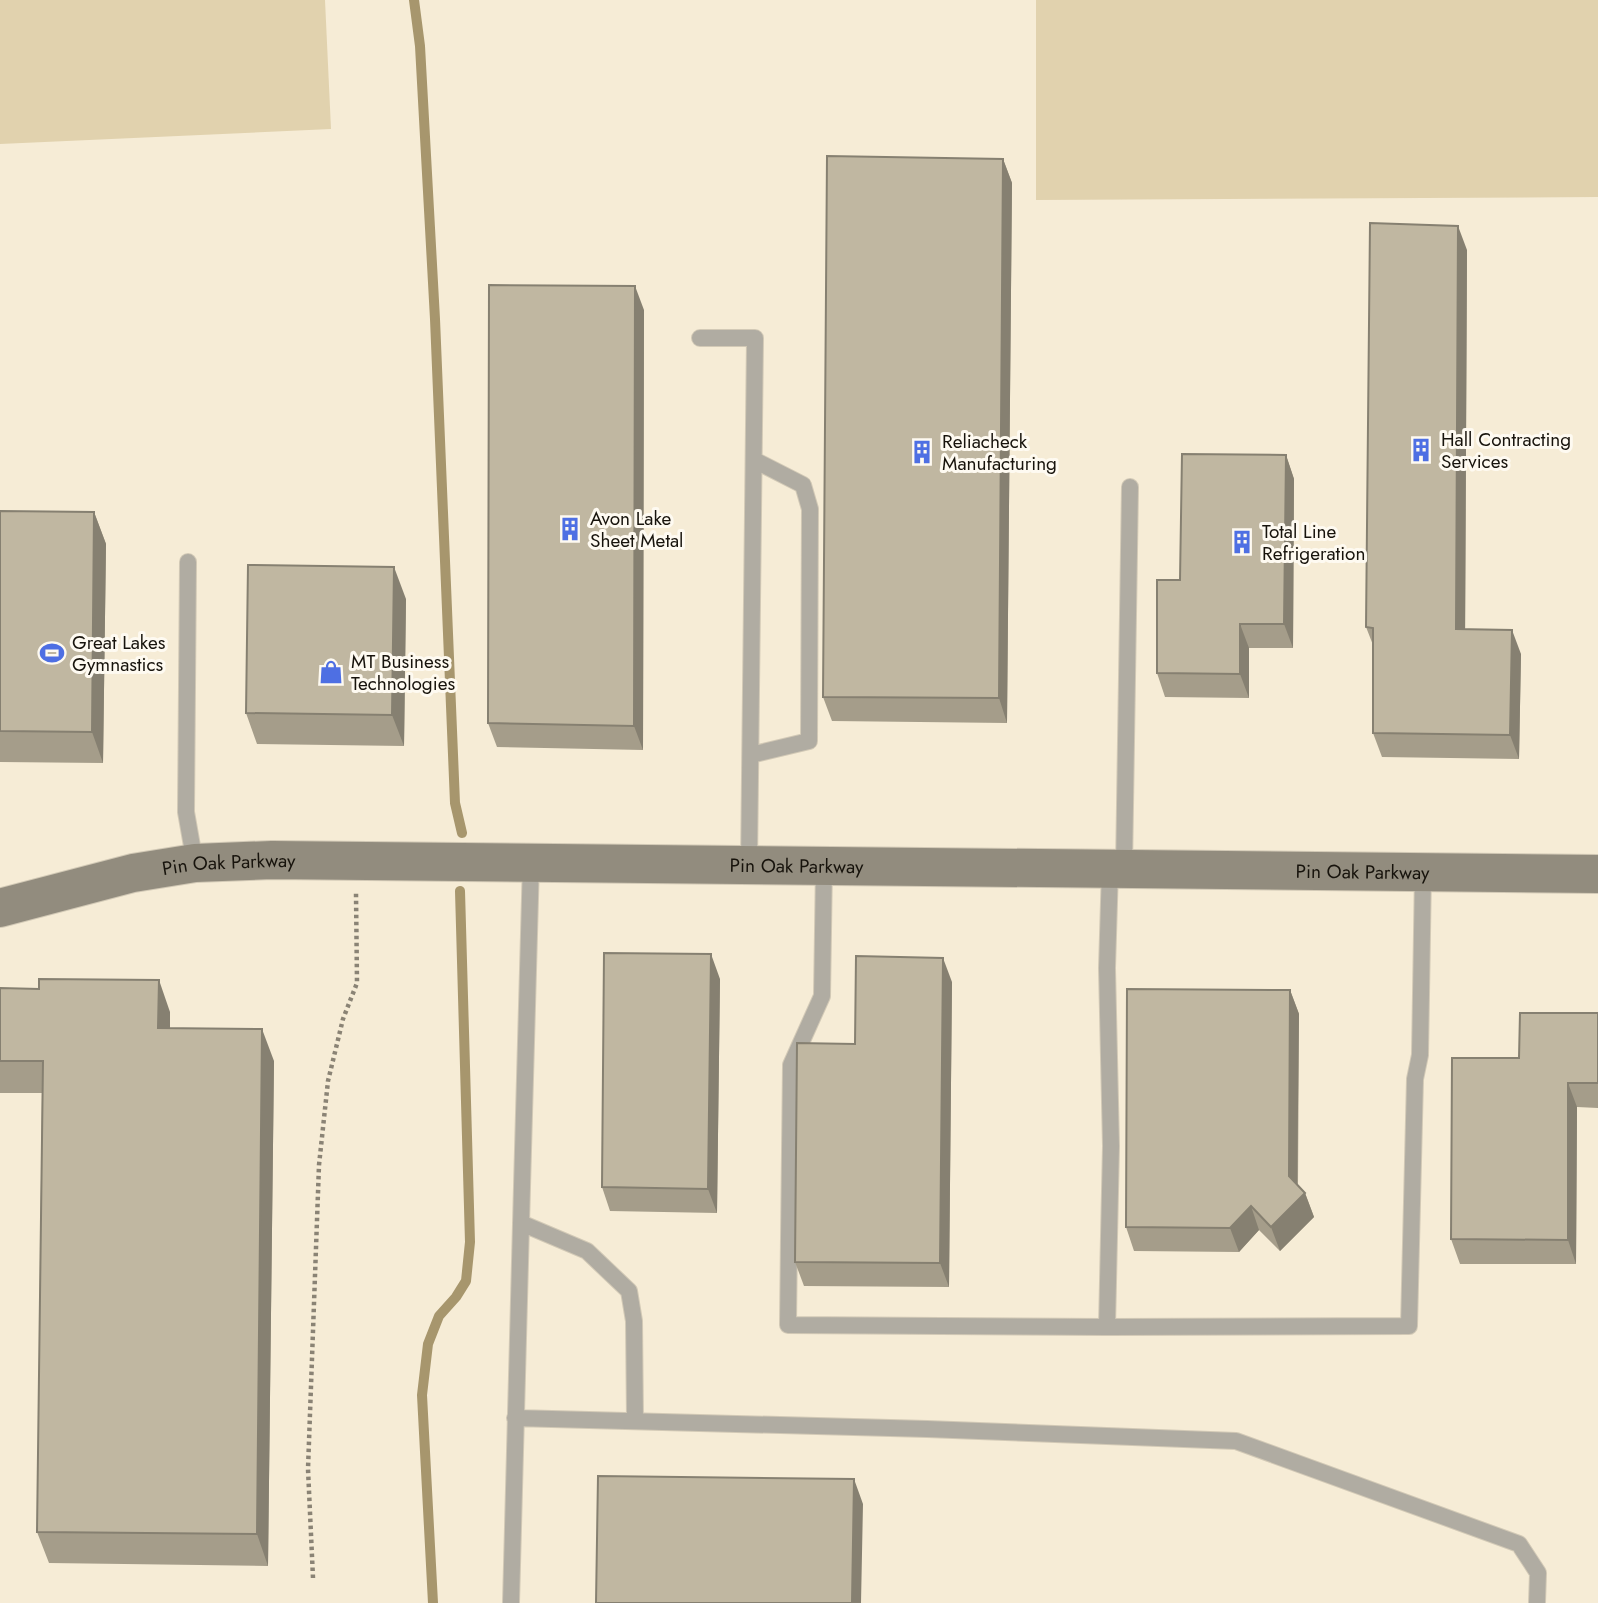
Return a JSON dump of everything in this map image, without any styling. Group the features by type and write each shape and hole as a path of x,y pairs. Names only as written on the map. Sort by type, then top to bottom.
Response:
{"street":[{"name":"Pin Oak Parkway","path":"0,908 133,873 195,863 272,860 1598,874"}],"lane":[{"path":"700,338 755,338 749,865"},
{"path":"751,755 809,741 810,509 803,485 754,460"},
{"path":"1107,1327 1111,1146 1107,968 1117,869 1130,487"},
{"path":"188,562 186,812 195,863"},
{"path":"511,1603 531,862"},
{"path":"824,866 822,996 791,1065 788,1325 1409,1326 1415,1079 1420,1055 1423,872"},
{"path":"521,1223 587,1251 629,1291 634,1321 635,1421"},
{"path":"515,1418 927,1429 1236,1441 1519,1544 1538,1573 1537,1603"}],"path":[{"path":"313,1577 308,1469 319,1165 328,1081 343,1019 357,983 355,861"}],"shaded area":[{"path":"0,0 325,0 331,129 0,144"},
{"path":"1036,0 1598,0 1598,197 1036,200"}],"building":[{"name":"Reliacheck Manufacturing","path":"827,156 1003,159 999,698 823,697"},
{"name":"Hall Contracting Services","path":"1370,223 1458,226 1456,629 1512,630 1510,735 1373,733 1373,628 1366,627"},
{"name":"Avon Lake Sheet Metal","path":"489,285 635,286 634,726 488,723"},
{"name":"Total Line Refrigeration","path":"1182,454 1286,455 1284,624 1240,624 1240,674 1157,673 1157,580 1180,580"},
{"name":"Great Lakes Gymnastics","path":"0,511 94,512 92,732 0,731"},
{"name":"MT Business Technologies","path":"248,565 394,567 392,715 246,713"},
{"path":"604,953 711,954 708,1189 602,1187"},
{"path":"856,956 943,958 940,1263 795,1262 797,1043 855,1044"},
{"path":"39,979 159,980 158,1028 262,1029 257,1534 37,1532 43,1061 0,1061 0,988 39,989"},
{"path":"1127,989 1290,990 1289,1176 1305,1193 1271,1227 1251,1206 1230,1228 1126,1227"},
{"path":"1520,1013 1598,1013 1598,1083 1568,1083 1568,1240 1451,1239 1452,1058 1519,1058"},
{"path":"598,1476 854,1479 852,1603 596,1603"}],"waterway":[{"path":"414,0 420,46 435,319 455,803 462,833"},
{"path":"433,1603 422,1395 428,1344 439,1316 466,1281 470,1242 460,891"}],"place":[{"name":"Hall Contracting Services","path":"1421,450"},
{"name":"Reliacheck Manufacturing","path":"922,452"},
{"name":"Avon Lake Sheet Metal","path":"570,529"},
{"name":"Total Line Refrigeration","path":"1242,542"},
{"name":"Great Lakes Gymnastics","path":"52,653"},
{"name":"MT Business Technologies","path":"331,672"}]}
